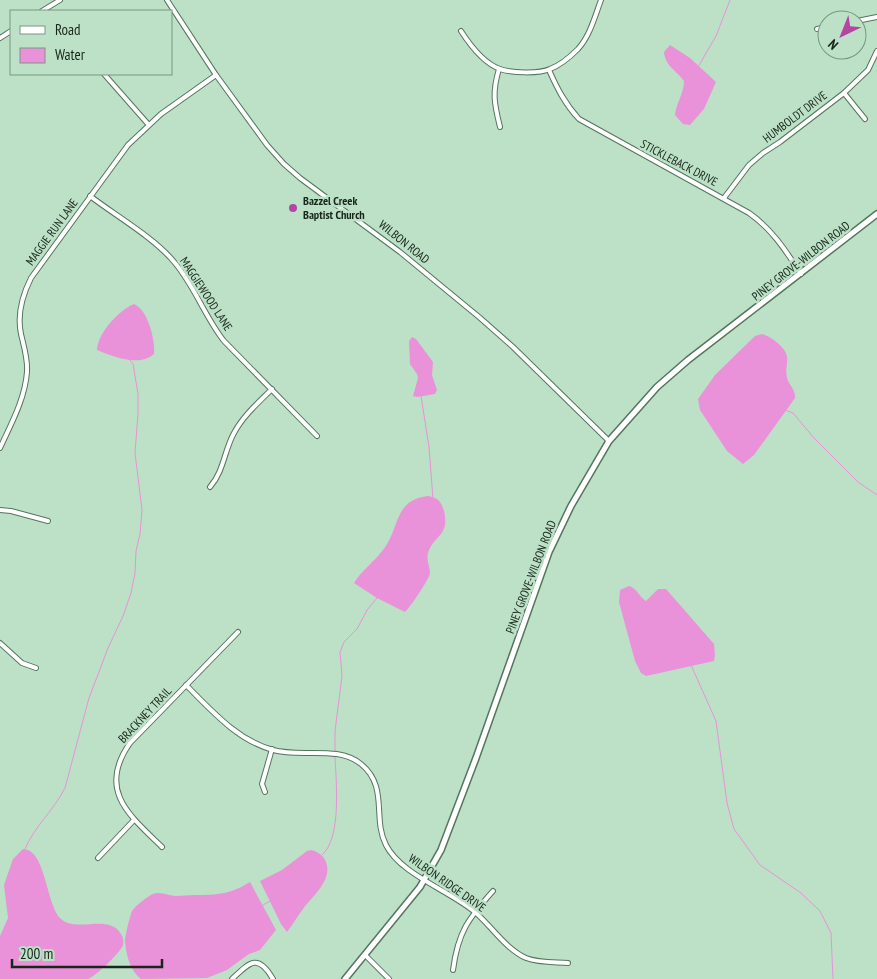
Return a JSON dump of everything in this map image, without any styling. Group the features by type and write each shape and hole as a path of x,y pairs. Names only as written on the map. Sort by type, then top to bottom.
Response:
{"street":[{"path":"44,10 60,0"},
{"name":"WILBON ROAD","path":"167,0 216,75 267,145 284,164 400,252 479,316 610,441"},
{"path":"461,32 473,48 499,68 521,72 549,70 567,60 579,47 588,33 601,0"},
{"path":"50,6 52,10"},
{"name":"HUMBOLDT DRIVE","path":"724,198 750,165 763,153 844,92 868,70 877,51"},
{"path":"499,68 494,86 495,106 500,127"},
{"name":"STICKLEBACK DRIVE","path":"549,70 569,109 579,119 724,198 760,220 780,242 802,274"},
{"path":"105,75 148,124"},
{"name":"MAGGIE RUN LANE","path":"0,448 22,397 27,378 27,356 20,321 20,307 25,291 36,271 128,145 148,124 216,75"},
{"path":"844,92 865,120"},
{"name":"MAGGIEWOOD LANE","path":"90,196 157,245 175,262 218,333 318,436"},
{"name":"PINEY GROVE-WILBON ROAD","path":"345,979 425,879 447,838 549,552 571,506 610,441 631,415 663,382 688,360 802,274 877,214"},
{"path":"210,487 218,477 229,444 239,425 272,389"},
{"path":"0,510 25,514 48,521"},
{"name":"BRACKNEY TRAIL","path":"162,847 134,820 122,804 118,792 117,771 121,757 130,743 238,632"},
{"path":"0,642 22,663 36,668"},
{"name":"WILBON RIDGE DRIVE","path":"186,685 234,731 249,740 272,749 293,753 341,754 353,758 363,766 378,790 381,826 386,844 401,863 474,912 510,946 526,958 542,962 568,963"},
{"path":"266,792 262,784 272,749"},
{"path":"98,858 134,820"},
{"path":"453,970 456,948 462,930 474,912 493,891"},
{"path":"365,956 389,979"},
{"path":"232,979 249,964 260,962 265,966 273,979"}],"water":[{"path":"670,45 690,58 716,82 704,109 690,125 683,124 675,115 684,81 669,65 665,57 664,52"},
{"path":"134,304 143,312 150,326 154,354 141,360 126,360 97,350 101,337 110,323 122,311"},
{"path":"762,334 777,342 784,349 787,359 786,374 795,398 754,455 743,464 727,451 700,410 698,399 715,375 755,336"},
{"path":"412,337 416,339 433,362 432,375 437,390 435,394 413,396 418,378 410,364 409,341"},
{"path":"428,496 439,500 442,505 445,526 428,553 429,576 405,612 377,598 354,583 383,550 403,509 409,503"},
{"path":"629,586 646,601 658,589 666,589 714,644 714,661 646,676 641,673 635,661 619,602 620,590"},
{"path":"23,849 31,851 37,858 52,902 61,919 75,924 109,925 116,928 122,935 123,945 121,949 92,977 88,979 0,979 0,936 8,918 4,885 13,859"},
{"path":"311,850 324,858 327,865 325,879 322,886 287,932 281,924 260,881 282,870"},
{"path":"250,882 276,930 260,950 249,954 227,970 207,978 141,979 137,976 129,962 125,941 132,911 139,904 156,893 176,896 218,894 237,889"}],"waterway":[{"path":"698,67 716,36 730,0"},
{"path":"25,849 65,788 89,698 131,593 142,510 135,453 138,394 133,364 130,360"},
{"path":"421,396 429,447 433,499"},
{"path":"785,410 793,413 814,438 858,482 877,495"},
{"path":"335,752 335,731 342,676 340,652 344,642 357,629 367,610 377,598"},
{"path":"691,665 716,721 727,803 734,829 760,865 801,893 820,911 831,933 833,979"},
{"path":"322,855 333,836 335,823 337,794 335,756"},
{"path":"263,905 270,901"}],"place":[{"name":"Bazzel Creek Baptist Church","path":"293,208"}]}
